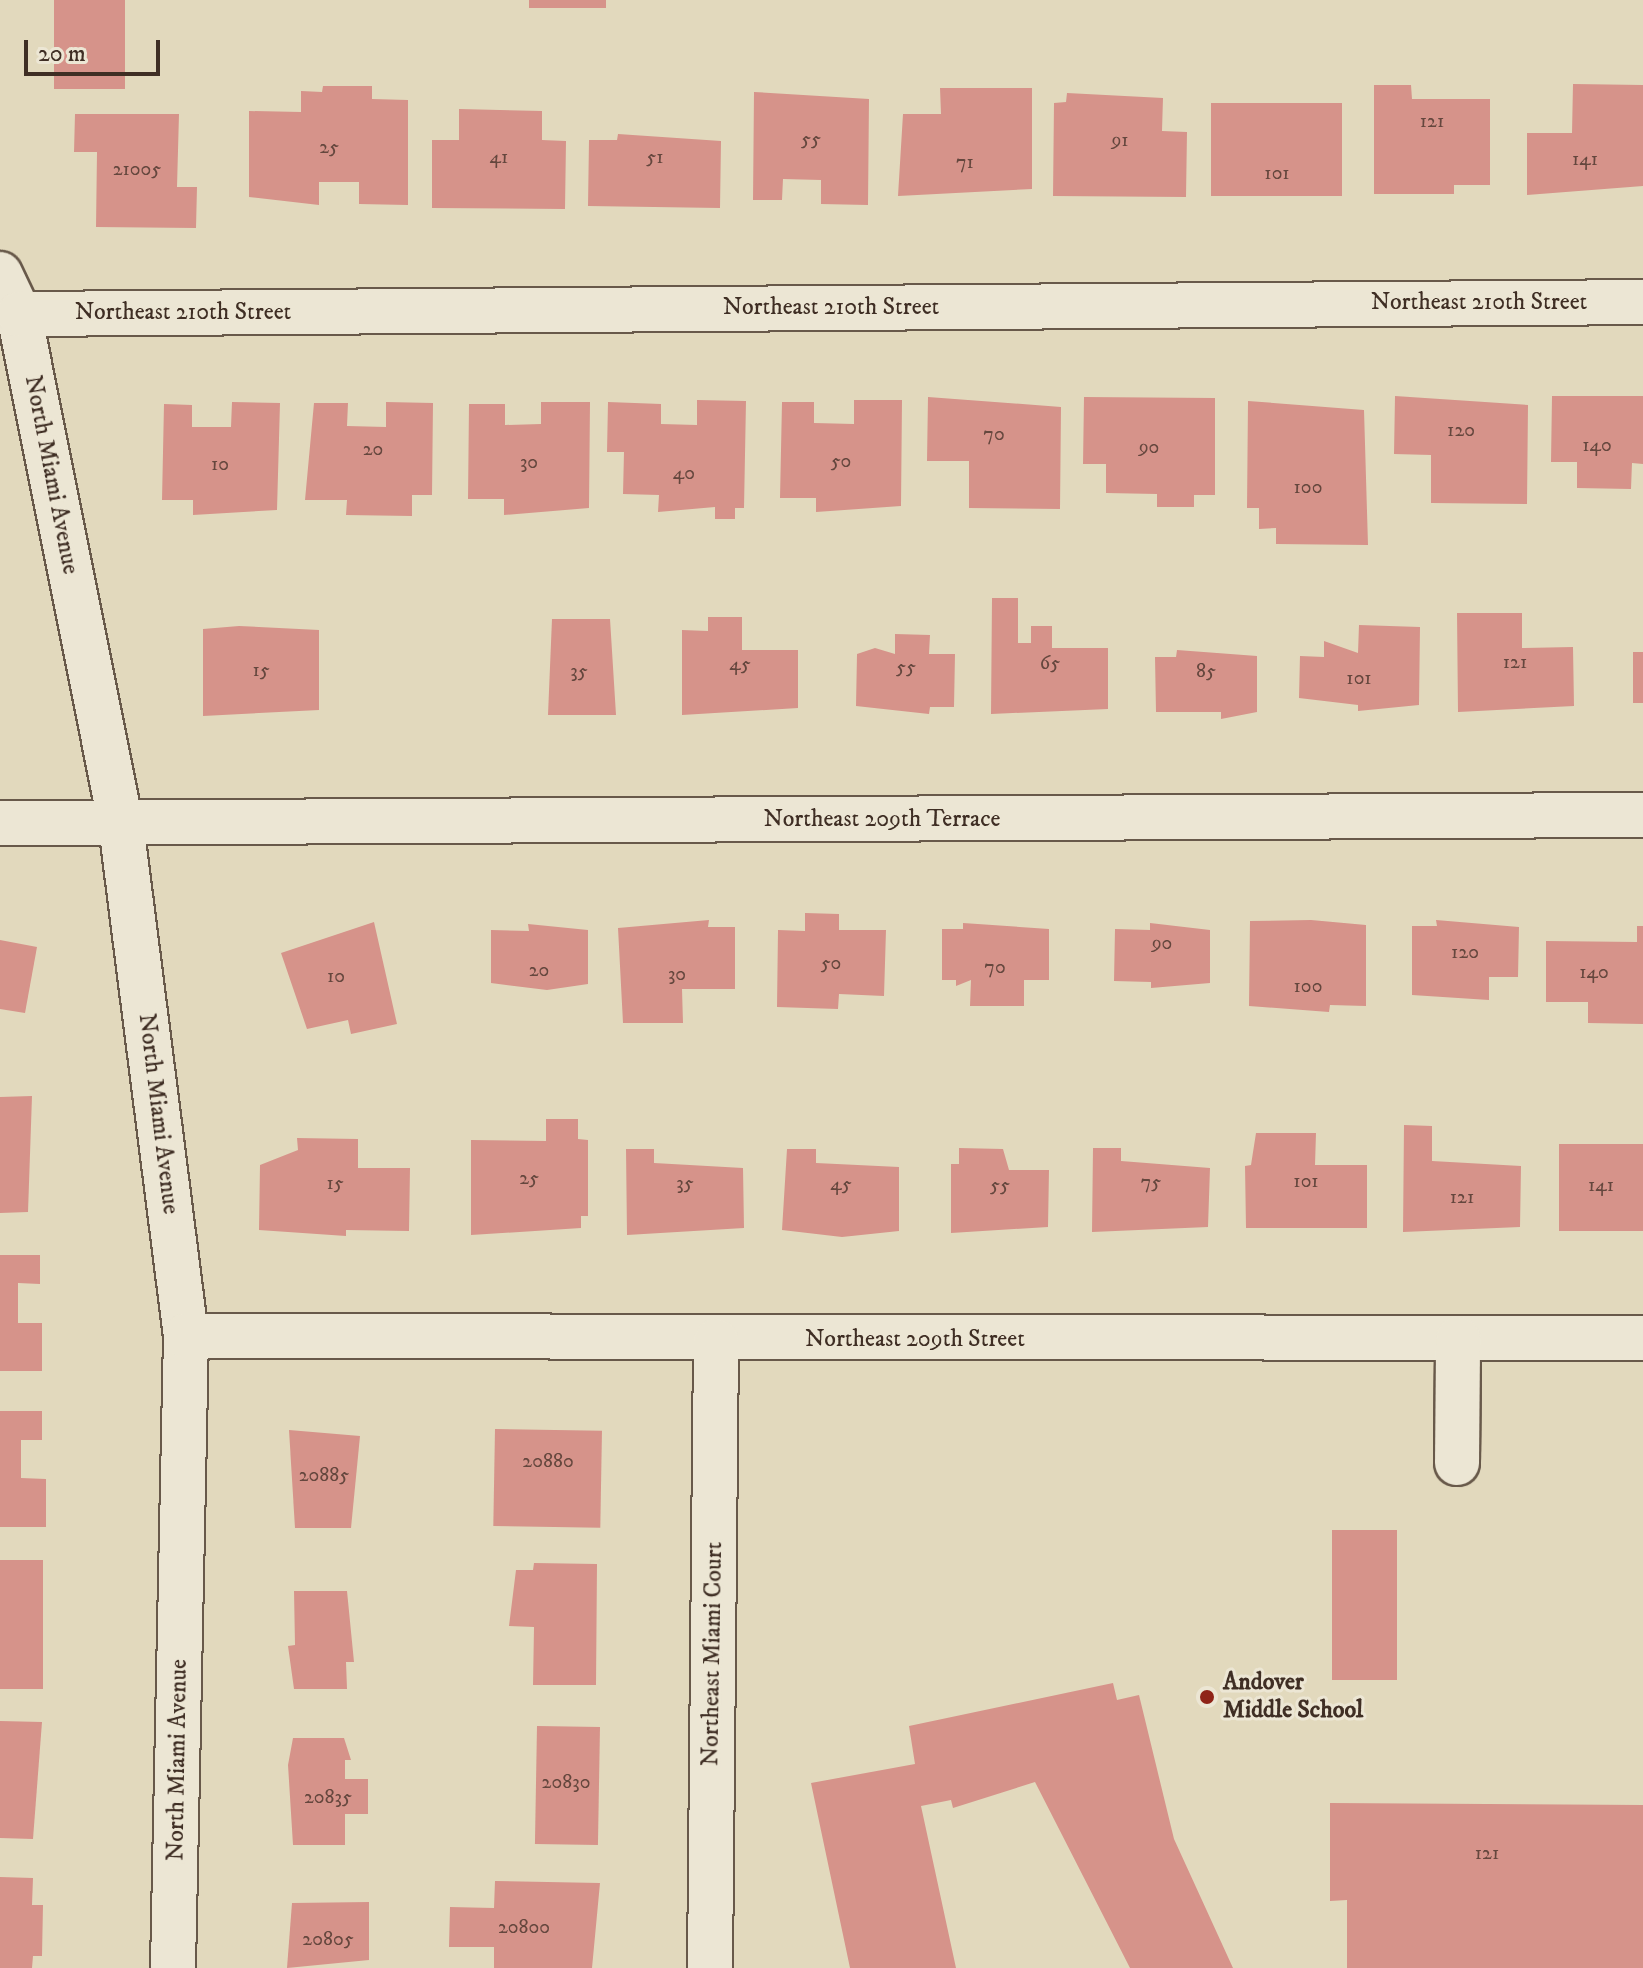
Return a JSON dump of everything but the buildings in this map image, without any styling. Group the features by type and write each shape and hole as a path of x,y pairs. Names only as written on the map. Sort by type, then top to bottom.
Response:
{"street":[{"name":"North Miami Avenue","path":"0,274 19,314 121,825 186,1336 173,1968"},
{"name":"Northeast 210th Street","path":"19,314 1643,302"},
{"name":"Northeast 209th Terrace","path":"0,823 121,825 1643,815"},
{"name":"Northeast 209th Street","path":"186,1336 716,1341 1643,1338"},
{"path":"1457,1463 1458,1339"},
{"name":"Northeast Miami Court","path":"710,1968 716,1341"}],"place":[{"name":"Andover Middle School","path":"1207,1697"}]}
